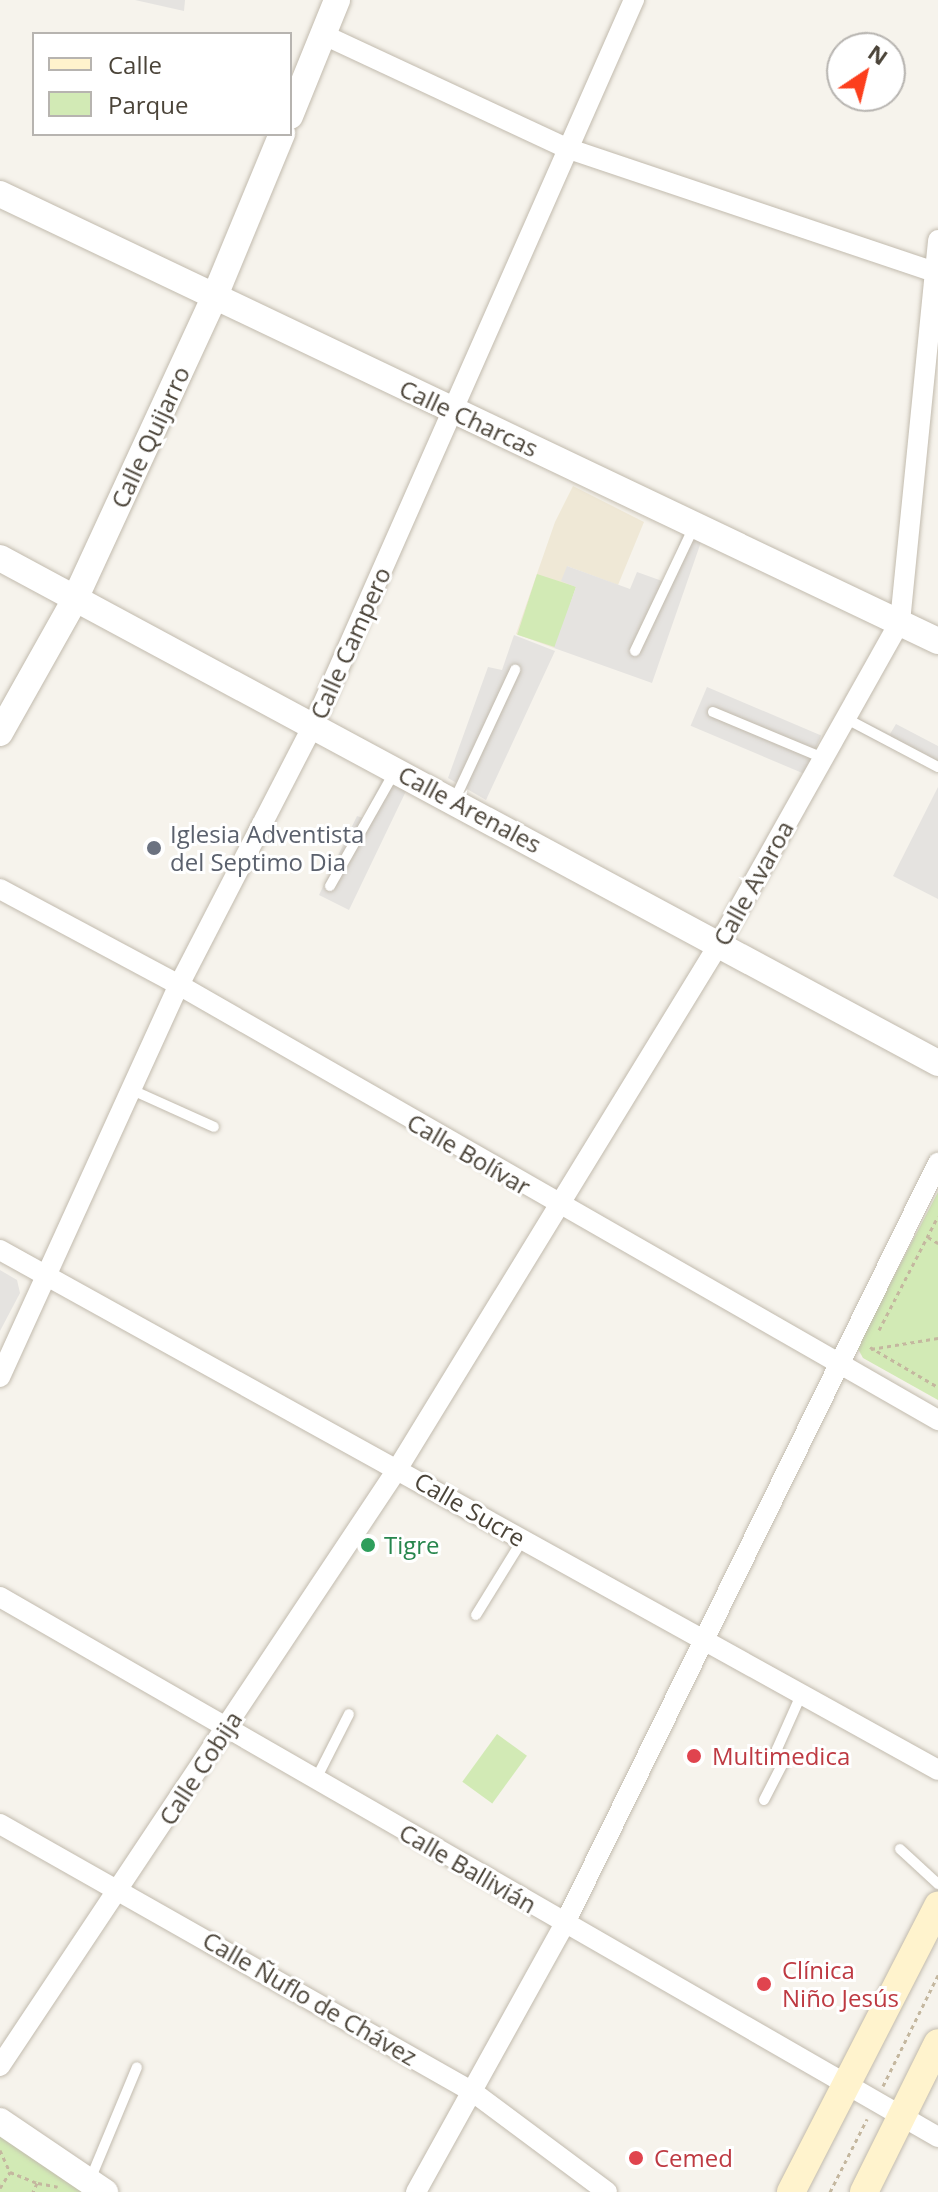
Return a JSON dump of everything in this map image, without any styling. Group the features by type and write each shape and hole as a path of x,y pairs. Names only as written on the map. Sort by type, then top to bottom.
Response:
{"main road":[{"path":"791,2192 938,1906"},
{"path":"864,2192 938,2043"}],"street":[{"path":"292,111 337,0"},
{"name":"Calle Campero","path":"0,1377 43,1276 179,985 314,724 634,0"},
{"path":"324,35 569,149 935,271"},
{"name":"Calle Quijarro","path":"0,733 74,601 214,298 281,136"},
{"name":"Calle Charcas","path":"0,194 938,641"},
{"name":"Calle Avaroa","path":"398,1468 719,944 900,622 938,240"},
{"name":"Calle Arenales","path":"0,558 74,601 314,724 938,1063"},
{"name":"Calle Bolívar","path":"0,889 179,985 558,1206 938,1420"},
{"path":"416,2192 565,1923 701,1639 938,1163"},
{"name":"Calle Sucre","path":"0,1250 938,1770"},
{"name":"Calle Cobija","path":"0,2066 398,1468"},
{"name":"Calle Ballivián","path":"0,1597 938,2137"},
{"name":"Calle Ñuflo de Chávez","path":"0,1824 121,1888 473,2092 607,2192"},
{"path":"0,2121 97,2187"}],"lane":[{"path":"635,651 695,526"},
{"path":"454,801 515,670"},
{"path":"713,712 823,758"},
{"path":"845,718 938,767"},
{"path":"330,886 396,769"},
{"path":"130,1089 214,1127"},
{"path":"476,1615 523,1539"},
{"path":"764,1800 783,1763 777,1749 801,1695"},
{"path":"315,1781 349,1714"},
{"path":"900,1849 938,1884"},
{"path":"97,2187 137,2067"}],"path":[{"path":"869,1350 938,1216"},
{"path":"869,1350 938,1338"},
{"path":"869,1350 938,1387"},
{"path":"883,2086 938,1975"},
{"path":"830,2192 872,2109"},
{"path":"0,2150 10,2172 37,2183 33,2192"},
{"path":"0,2188 10,2172"}],"shaded area":[{"path":"135,0 185,0 184,11"},
{"path":"573,486 644,522 618,585 567,566 576,587 554,648 516,634 555,522"},
{"path":"682,535 701,542 652,683 554,648 576,587 561,581 567,566 630,589 637,572 665,582"},
{"path":"514,635 555,651 486,800 448,778 488,667 502,670"},
{"path":"707,687 821,735 805,774 691,726"},
{"path":"858,718 890,734 896,724 938,746 938,772 852,729"},
{"path":"383,777 407,789 349,910 319,895 357,816 363,818"},
{"path":"938,787 938,899 893,876"},
{"path":"0,1270 17,1280 20,1293 0,1331"}],"green space":[{"path":"537,574 576,587 556,648 517,635"},
{"path":"938,1192 938,1400 863,1358 857,1347"},
{"path":"497,1734 527,1756 492,1803 462,1782"},
{"path":"0,2129 92,2192 0,2192"}],"place":[{"name":"Iglesia Adventista del Septimo Dia","path":"154,848"},
{"name":"Tigre","path":"368,1545"},
{"name":"Multimedica","path":"694,1756"},
{"name":"Clínica Niño Jesús","path":"764,1984"},
{"name":"Cemed","path":"636,2158"}]}
